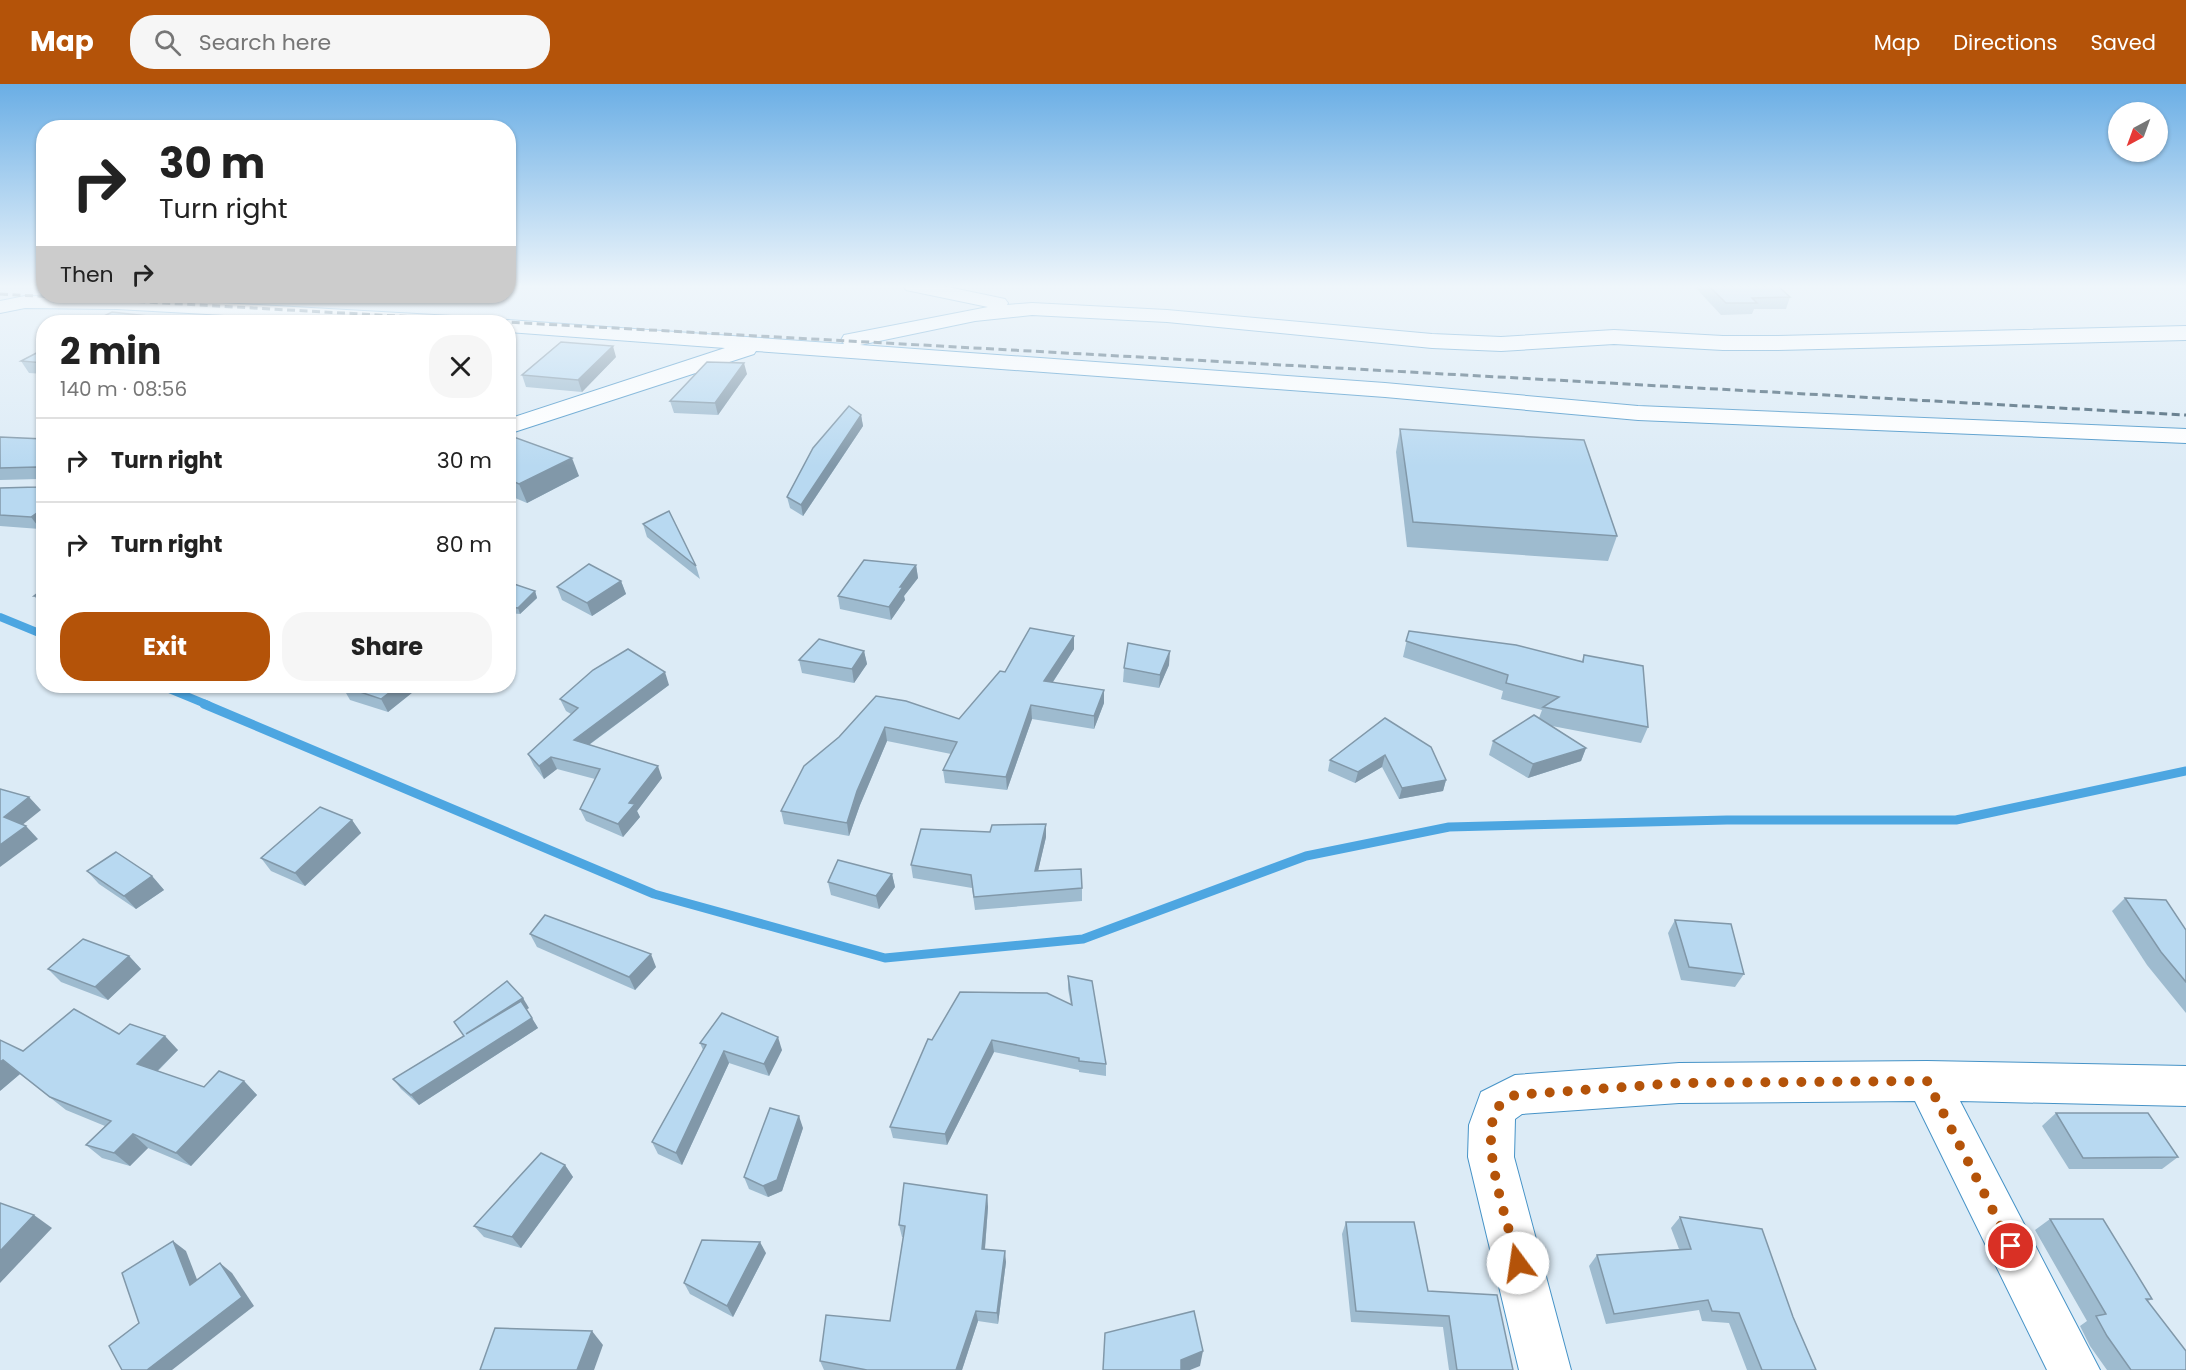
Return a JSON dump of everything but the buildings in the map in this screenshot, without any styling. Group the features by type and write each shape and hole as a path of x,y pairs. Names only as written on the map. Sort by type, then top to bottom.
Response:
{"street":[{"path":"516,424 756,346"},
{"path":"787,346 1373,389 1638,413 2186,436"},
{"path":"823,349 833,346"},
{"path":"1545,1370 1491,1157 1491,1125 1497,1106 1515,1095 1679,1083 1927,1081 2186,1086"},
{"path":"1927,1081 2074,1370"}],"waterway":[{"path":"0,617 36,632"},
{"path":"179,693 208,705"},
{"path":"204,704 654,894 885,958 1083,939 1306,856 1449,827 1727,820 1956,820 2186,771"}],"railway":[{"path":"940,346 2186,415"}],"route":[{"path":"1518,1263 1491,1157 1491,1125 1497,1106 1515,1095 1679,1083 1927,1081 2011,1246"}]}
